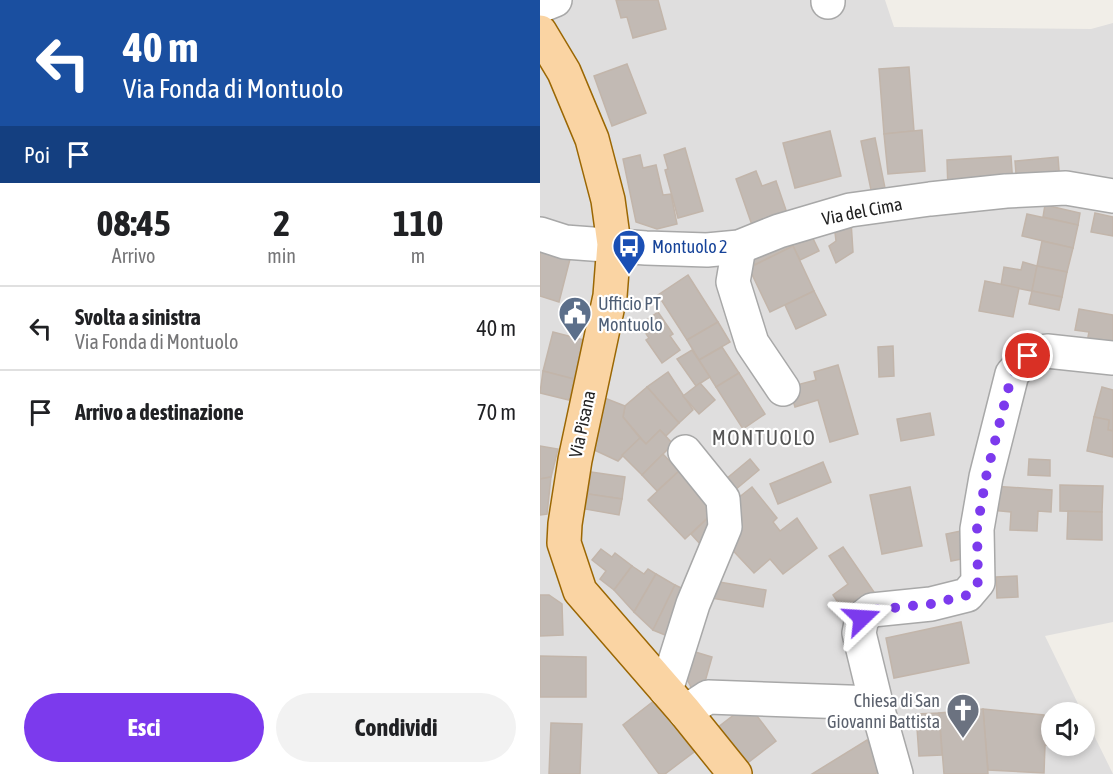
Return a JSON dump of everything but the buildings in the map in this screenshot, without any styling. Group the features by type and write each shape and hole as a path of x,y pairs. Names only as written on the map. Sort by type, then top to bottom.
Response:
{"main road":[{"name":"Via Pisana","path":"540,32 564,72 592,138 608,200 615,244 610,296 574,460 564,543 580,591 735,774"}],"street":[{"path":"540,6 555,0"},
{"name":"Via del Cima","path":"540,234 565,242 707,250 739,247 779,231 850,210 1006,191 1066,188 1113,196"},
{"path":"739,247 733,282 752,343 783,389"},
{"path":"896,774 859,633 862,618 872,610 931,604 968,595 978,582 977,529 986,477 1012,374 1028,356 1047,351 1113,358"},
{"path":"685,452 723,499 725,527 693,604 675,701 708,697 876,703"}],"shaded area":[{"path":"540,0 885,0 894,27 1091,29 1113,23 1113,622 1045,636 1077,702 1041,702 1041,756 1095,756 1095,737 1113,774 540,774"}],"place":[{"name":"Montuolo 2","path":"629,275"},
{"name":"Ufficio PT Montuolo","path":"575,342"},
{"name":"Chiesa di San Giovanni Battista","path":"963,739"}],"district":[{"name":"MONTUOLO","path":"764,437"}],"route":[{"path":"862,618 872,610 931,604 968,595 978,582 977,529 986,477 1012,374 1028,356"}]}
